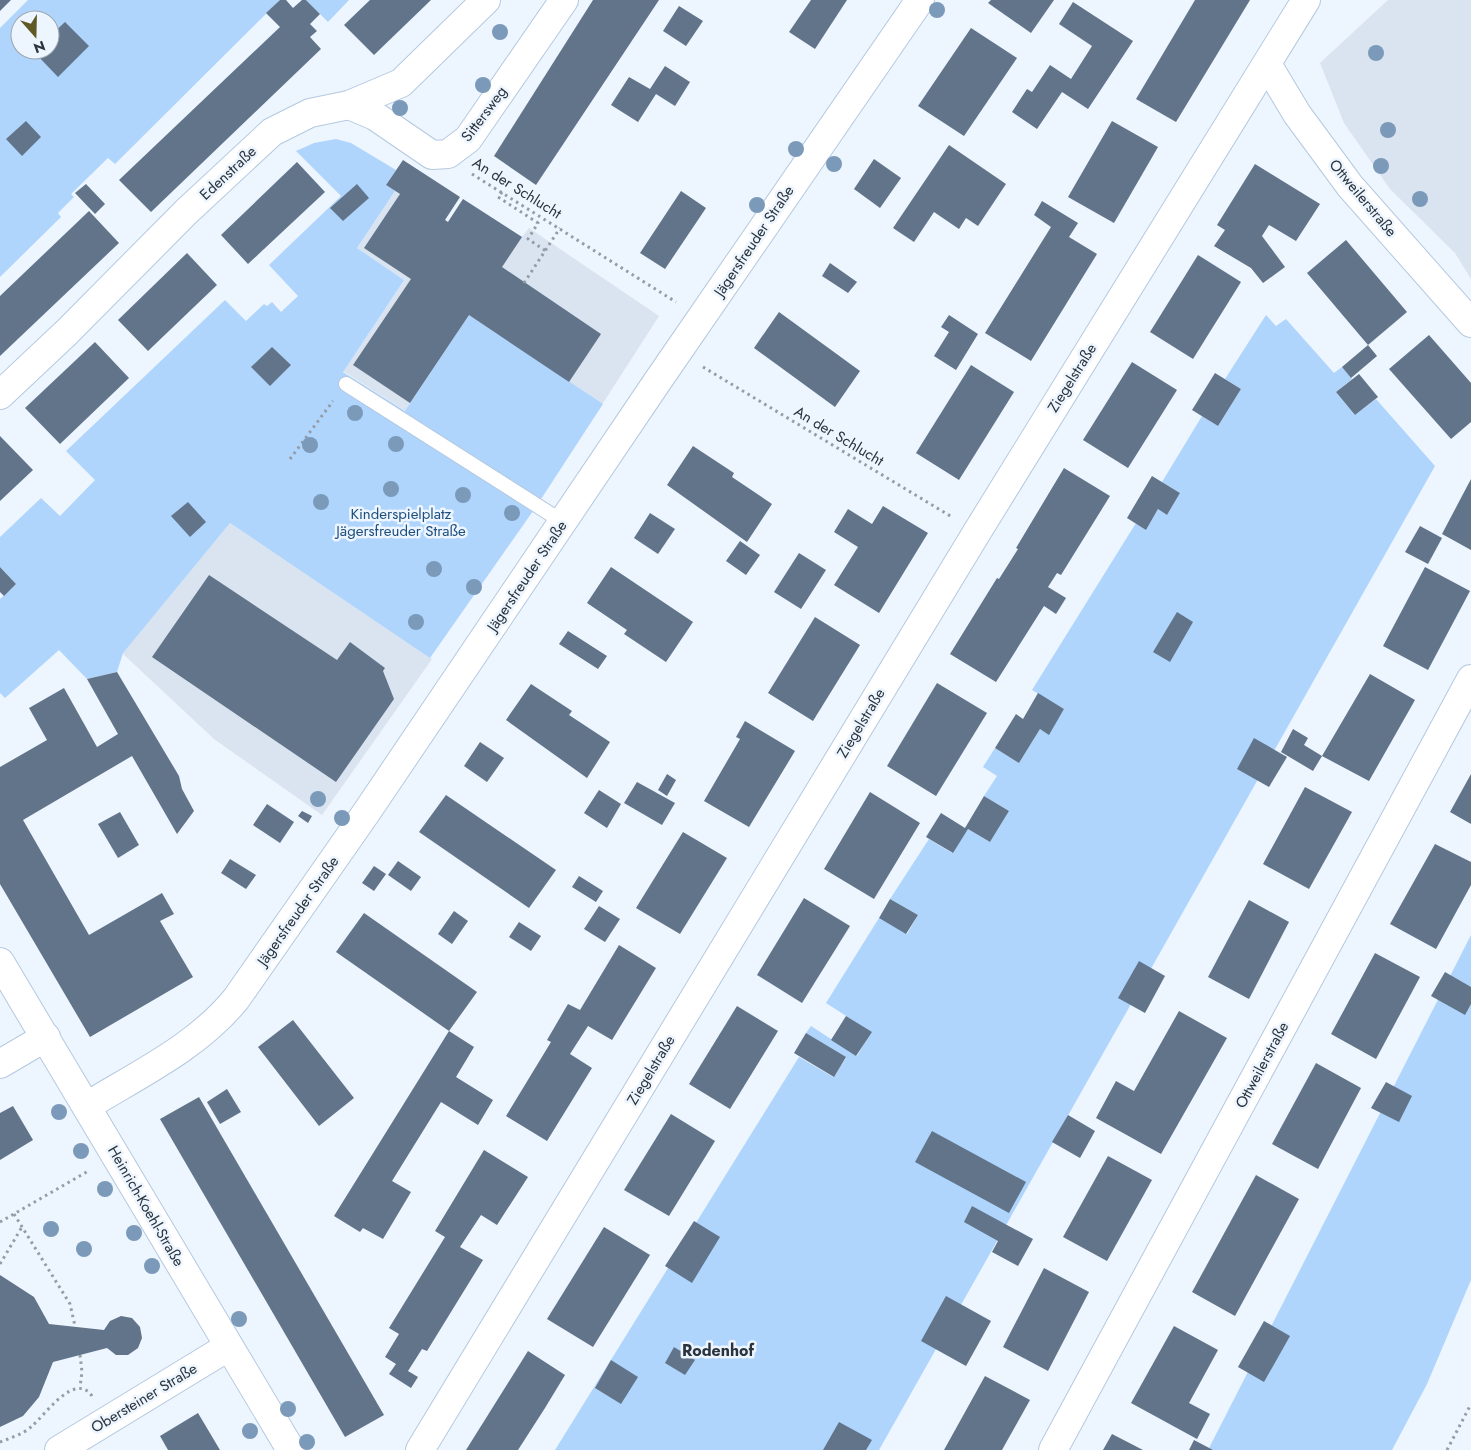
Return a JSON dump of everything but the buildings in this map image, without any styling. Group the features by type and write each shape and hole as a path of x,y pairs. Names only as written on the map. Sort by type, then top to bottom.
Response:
{"street":[{"name":"Edenstraße","path":"0,395 67,332 186,212 272,132 310,113 348,105 402,84 486,0"},
{"name":"Sittersweg","path":"348,105 375,116 432,155 448,154 468,140 564,0"},
{"name":"Jägersfreuder Straße","path":"87,1106 193,1042 221,1017 366,813 920,0"},
{"name":"Ziegelstraße","path":"420,1450 972,540 1306,0"},
{"name":"Ottweilerstraße","path":"1267,64 1297,114 1350,186 1471,323"},
{"name":"Ottweilerstraße","path":"1053,1450 1471,679"},
{"name":"Heinrich-Koehl-Straße","path":"0,962 291,1450"},
{"path":"0,1064 46,1037"},
{"name":"Obersteiner Straße","path":"59,1450 228,1347"}],"lane":[{"path":"346,384 563,522"}],"path":[{"name":"An der Schlucht","path":"448,154 470,173 677,302"},
{"path":"502,192 498,198 538,223 528,239 546,251"},
{"path":"524,282 560,228"},
{"name":"An der Schlucht","path":"700,365 955,518"},
{"path":"290,459 346,384"},
{"path":"0,1222 116,1155"},
{"path":"14,1214 70,1304 75,1326"},
{"path":"0,1264 22,1227"},
{"path":"80,1355 82,1372 80,1387"},
{"path":"0,1442 30,1428 55,1401 80,1387 88,1390 108,1420"},
{"path":"1447,1450 1471,1404"}],"shaded area":[{"path":"1388,0 1471,0 1471,279 1455,253 1390,189 1344,123 1320,63"},
{"path":"395,191 399,194 401,191 448,222 463,199 522,237 529,228 659,316 542,498 343,371 404,280 357,248"},
{"path":"230,523 432,659 322,815 214,739 122,653"}],"green space":[{"path":"28,0 280,0 115,164 108,158 71,194 74,197 58,213 61,217 0,277 0,28 10,18 10,60 60,60 60,10 18,10"},
{"path":"306,0 349,0 328,22"},
{"name":"Kinderspielplatz Jägersfreuder Straße","path":"336,139 351,143 396,170 386,185 395,191 357,248 404,280 343,372 405,411 469,315 603,404 533,511 430,658 230,523 123,653 117,672 87,679 59,650 5,698 0,693 0,599 16,584 0,567 0,537 41,498 60,516 95,480 66,451 225,300 246,321 264,304 267,306 272,302 281,312 298,296 269,265 341,196 296,151 314,143"},
{"path":"1266,315 1276,326 1286,319 1334,373 1342,367 1352,379 1336,392 1355,415 1376,399 1435,466 879,1450 555,1450 799,1057 833,1077 846,1058 806,1033 811,1026 857,1056 871,1032 826,1003 879,918 907,934 918,915 890,899 929,839 952,853 968,829 990,842 1009,811 984,796 997,776 983,767 995,748 1019,763 1040,729 1049,734 1064,709 1032,690 1136,523 1146,530 1158,509 1167,515 1180,493 1162,482 1202,416 1218,426 1241,389 1225,379"},
{"path":"1471,935 1471,1280 1427,1384 1392,1450 1208,1450"}],"district":[{"name":"Rodenhof","path":"718,1350"}]}
